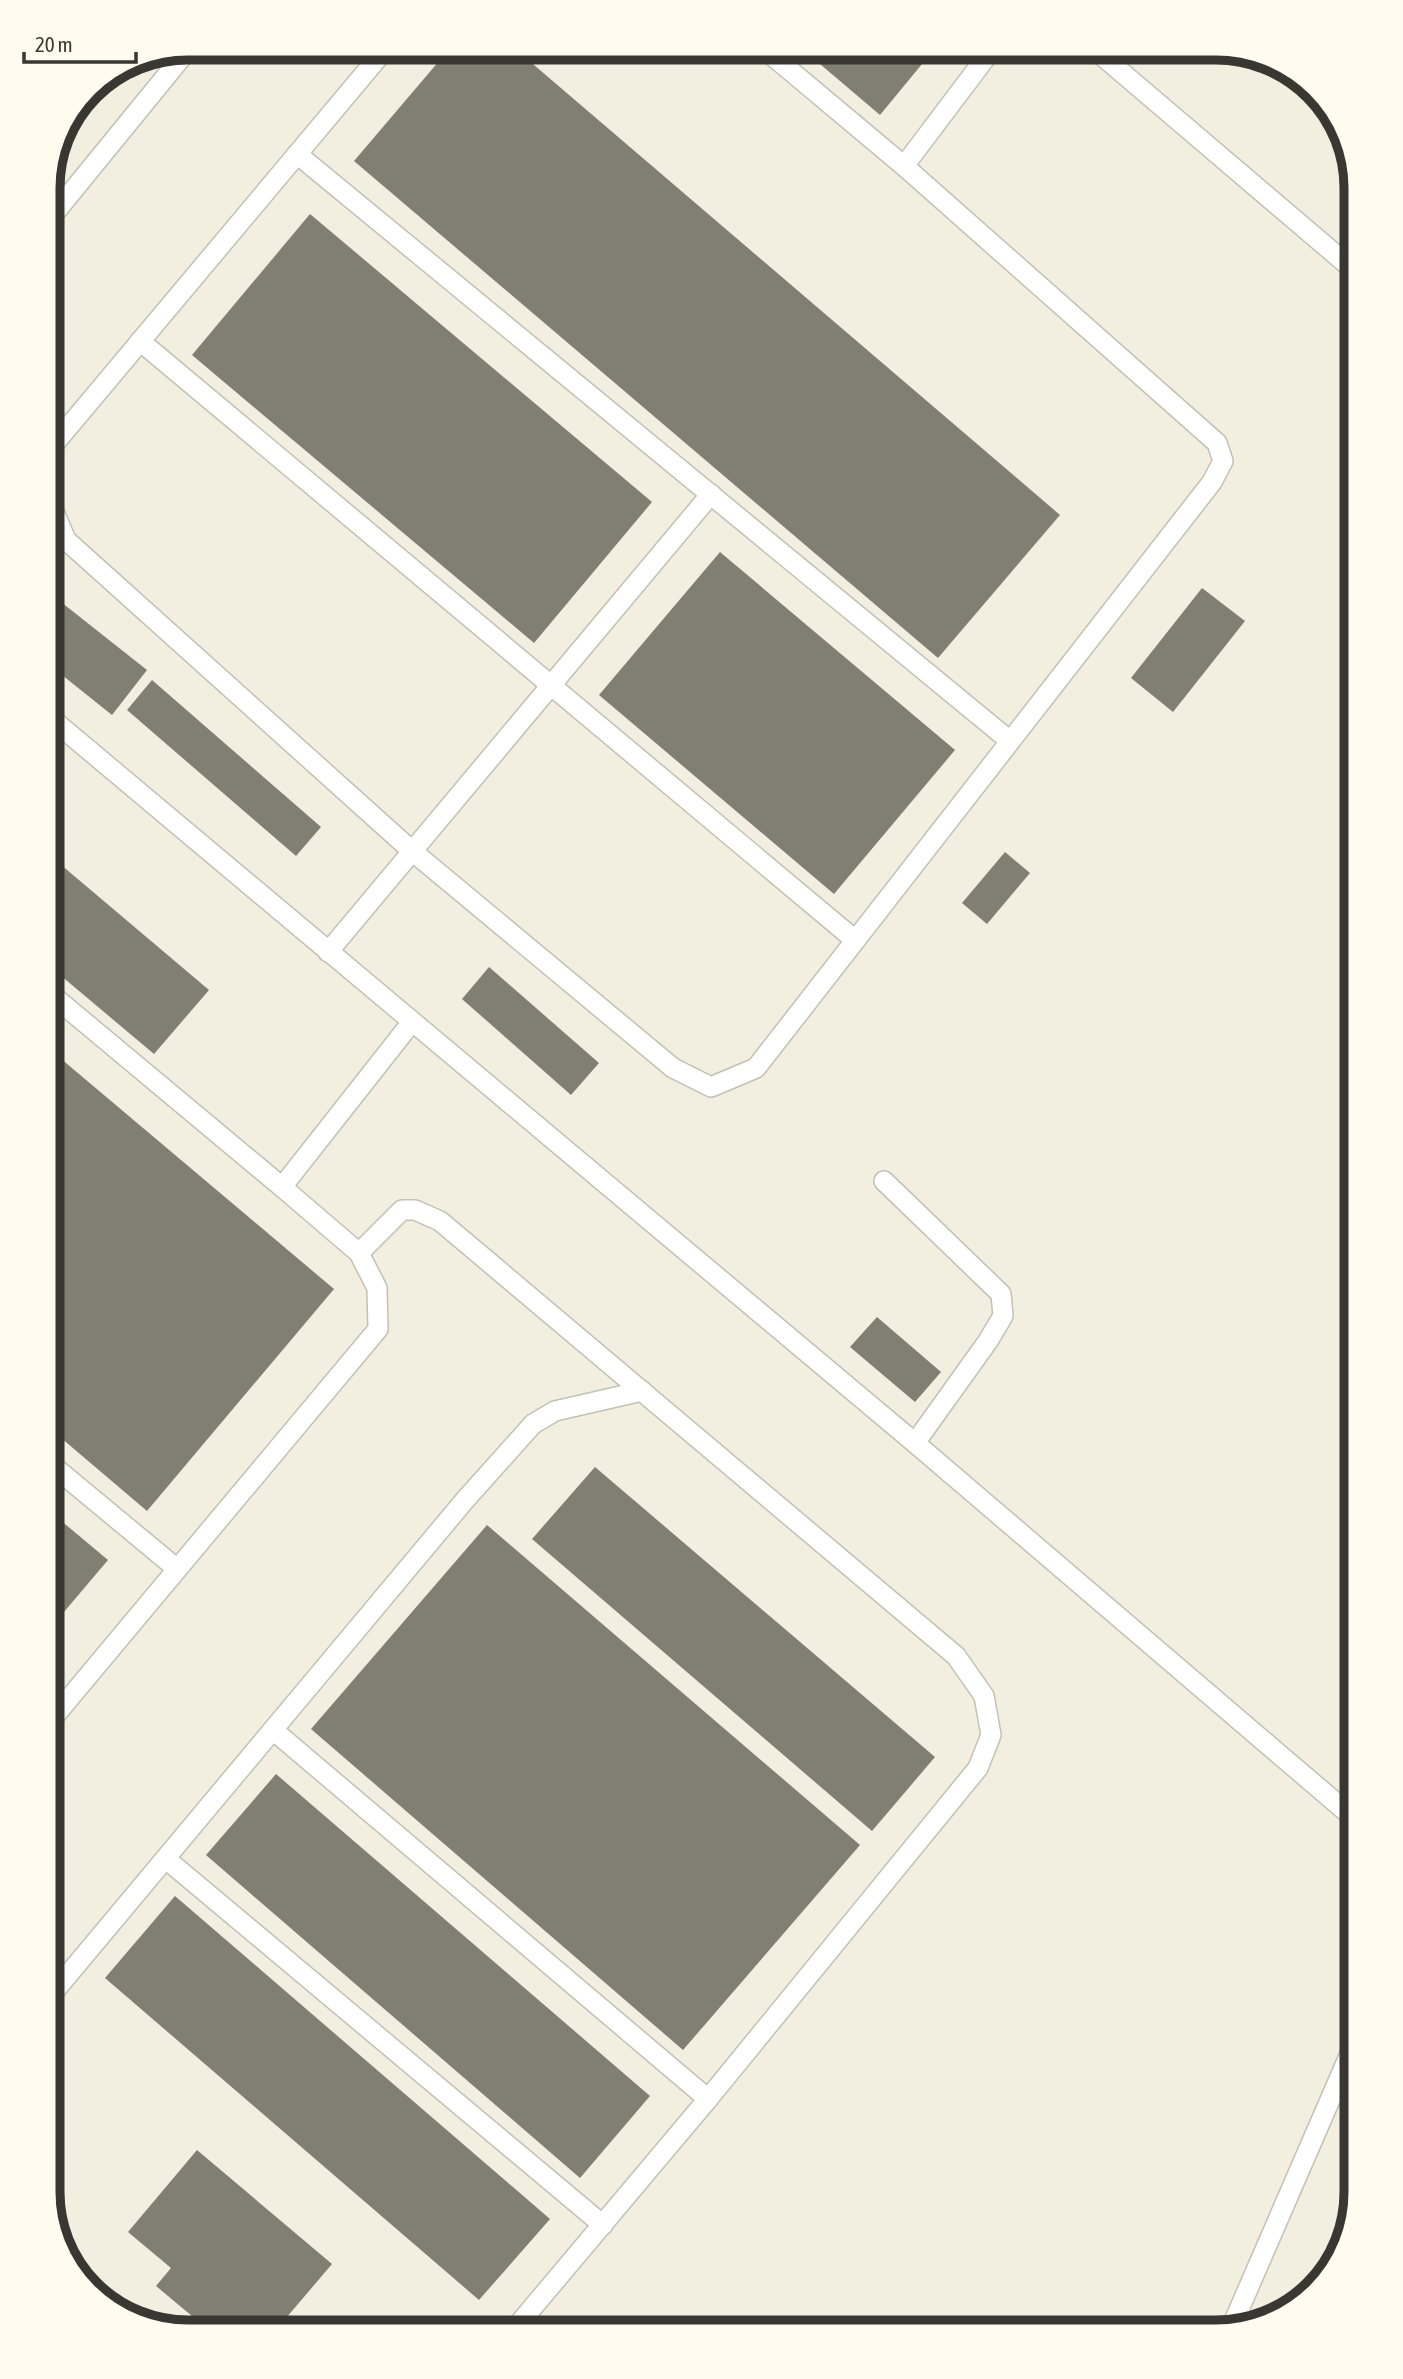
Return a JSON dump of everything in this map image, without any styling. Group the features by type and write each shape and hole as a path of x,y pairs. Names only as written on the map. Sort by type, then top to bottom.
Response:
{"lane":[{"path":"60,437 376,60"},
{"path":"60,526 66,540 412,851 673,1068 711,1087 755,1068 1212,482 1223,461 1217,443 904,166 778,60"},
{"path":"904,166 983,60"},
{"path":"1107,60 1344,262"},
{"path":"60,206 179,61"},
{"path":"297,154 1010,741"},
{"path":"140,341 856,940"},
{"path":"328,952 710,494"},
{"path":"60,726 915,1443 1344,1810"},
{"path":"60,1002 359,1253 377,1288 378,1329 60,1708"},
{"path":"282,1187 411,1023"},
{"path":"884,1181 1001,1294 1003,1316 915,1443"},
{"path":"359,1253 402,1210 415,1210 440,1221 956,1656 984,1696 991,1735 978,1768 708,2099 523,2319"},
{"path":"60,1985 464,1500 533,1424 555,1411 642,1391"},
{"path":"60,1472 176,1568"},
{"path":"273,1730 708,2099"},
{"path":"166,1859 603,2225"},
{"path":"1236,2317 1344,2067"}],"building":[{"path":"440,60 528,60 1060,515 938,658 354,161"},
{"path":"815,60 925,60 880,115"},
{"path":"310,214 652,502 534,643 192,355"},
{"path":"720,552 955,750 834,894 599,695"},
{"path":"1202,588 1245,621 1173,712 1131,678"},
{"path":"60,601 147,670 112,715 60,673"},
{"path":"152,680 321,827 296,856 127,710"},
{"path":"1005,852 1030,873 987,924 962,903"},
{"path":"60,864 209,990 154,1054 60,975"},
{"path":"489,967 599,1063 571,1095 462,999"},
{"path":"60,1058 334,1289 147,1511 60,1437"},
{"path":"877,1317 941,1372 915,1402 850,1347"},
{"path":"595,1467 935,1757 872,1831 532,1539"},
{"path":"60,1520 108,1560 60,1617"},
{"path":"487,1525 860,1845 683,2050 311,1729"},
{"path":"276,1774 650,2096 580,2178 206,1855"},
{"path":"175,1896 550,2219 479,2300 105,1978"},
{"path":"197,2150 332,2264 285,2319 196,2319 156,2286 171,2268 128,2232"}]}
